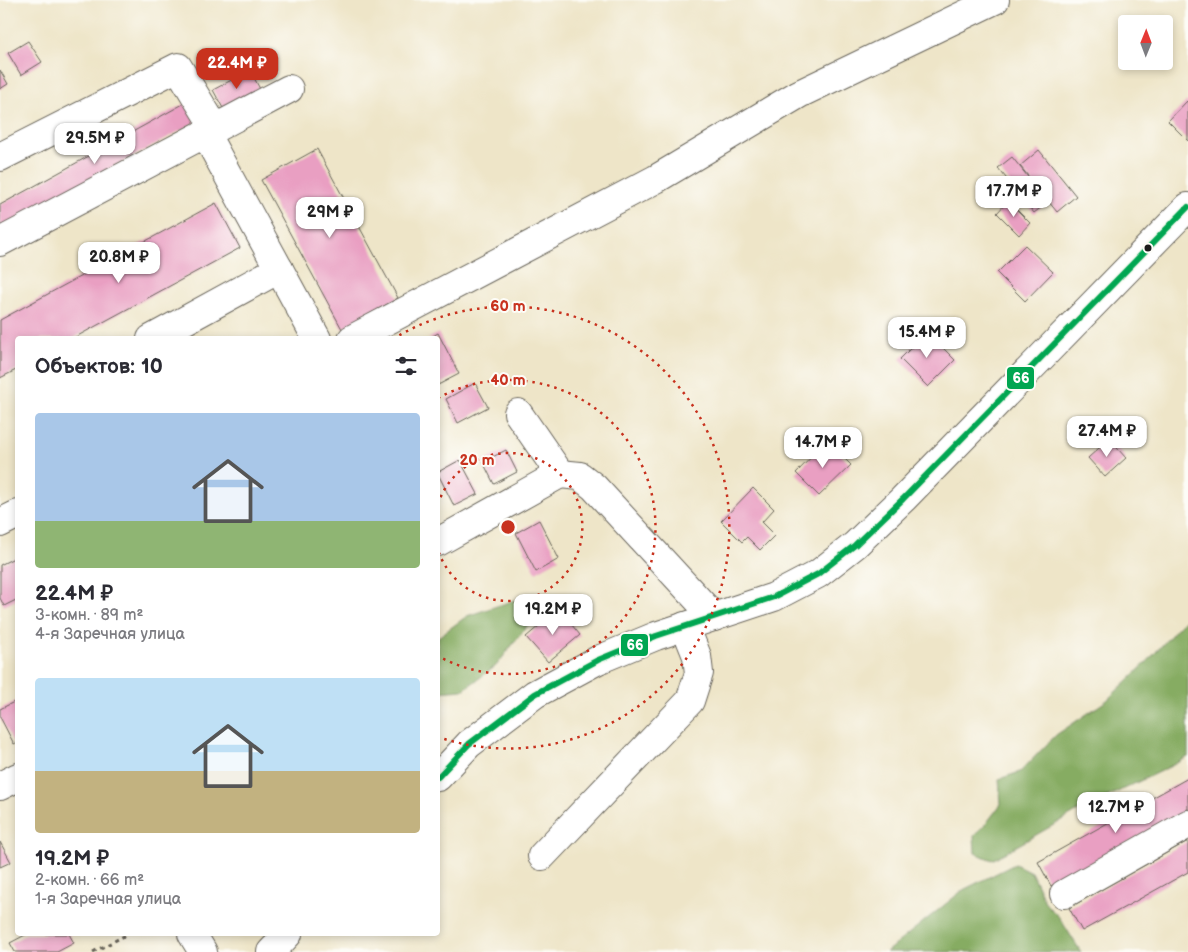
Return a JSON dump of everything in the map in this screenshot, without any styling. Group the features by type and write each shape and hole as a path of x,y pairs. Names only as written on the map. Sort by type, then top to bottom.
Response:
{"street":[{"path":"358,336 656,179 799,94 995,0"},
{"path":"0,157 178,67 279,269 315,336"},
{"path":"0,242 289,89"},
{"path":"440,775 469,744 535,694 598,660 656,636 774,597 818,574 855,545 903,499 1188,207"},
{"path":"168,335 279,269"},
{"path":"518,413 560,474"},
{"path":"440,541 560,474 580,476 594,487 714,617"},
{"path":"0,523 15,516"},
{"path":"542,856 690,701 699,673 697,656 684,626"},
{"path":"0,786 15,778"},
{"path":"1064,894 1188,824"},
{"path":"193,936 202,952"},
{"path":"271,952 286,936"}],"path":[{"path":"93,952 124,936"}],"green space":[{"path":"515,600 538,612 496,666 463,690 440,692 440,636 467,616"},
{"path":"1188,616 1188,757 1080,810 992,860 975,853 974,836 1001,804 999,779 1020,772 1056,735 1106,701 1147,662"},
{"path":"1015,864 1031,872 1046,904 1059,917 1081,952 886,952 963,890"}],"building":[{"path":"28,41 42,62 21,75 8,53"},
{"path":"0,70 8,84 0,89"},
{"path":"250,70 261,91 224,110 213,90"},
{"path":"1187,101 1188,103 1188,141 1168,121"},
{"path":"185,103 196,122 0,230 0,205"},
{"path":"317,149 398,298 342,329 261,180"},
{"path":"1039,150 1076,196 1057,212 1020,166"},
{"path":"1012,157 1048,202 1034,213 998,168"},
{"path":"1008,201 1030,223 1019,235 997,213"},
{"path":"216,203 240,248 78,336 15,336 15,370 0,378 0,320"},
{"path":"1025,245 1053,272 1025,301 997,273"},
{"path":"927,332 955,360 928,387 900,359"},
{"path":"440,337 459,374 440,384"},
{"path":"475,383 488,407 458,423 446,399"},
{"path":"1109,439 1126,458 1105,477 1088,458"},
{"path":"827,441 851,465 819,496 796,473"},
{"path":"506,450 517,472 494,484 483,462"},
{"path":"460,460 478,494 454,506 440,478 440,471"},
{"path":"753,488 774,509 762,522 775,535 760,550 747,537 742,542 721,521"},
{"path":"539,520 559,559 536,572 516,533"},
{"path":"15,558 15,600 4,606 0,598 0,565"},
{"path":"559,609 580,635 548,662 526,637"},
{"path":"15,702 14,744 0,717 0,709"},
{"path":"1188,778 1188,809 1051,886 1038,862"},
{"path":"1188,841 1188,872 1082,931 1069,908"},
{"path":"0,842 11,862 0,867"},
{"path":"23,936 70,936 74,943 57,952 15,952 10,943"}],"transit line":[{"name":"66","path":"440,775 469,744 535,694 598,660 656,636 774,597 818,574 855,545 903,499 1188,207"}]}
